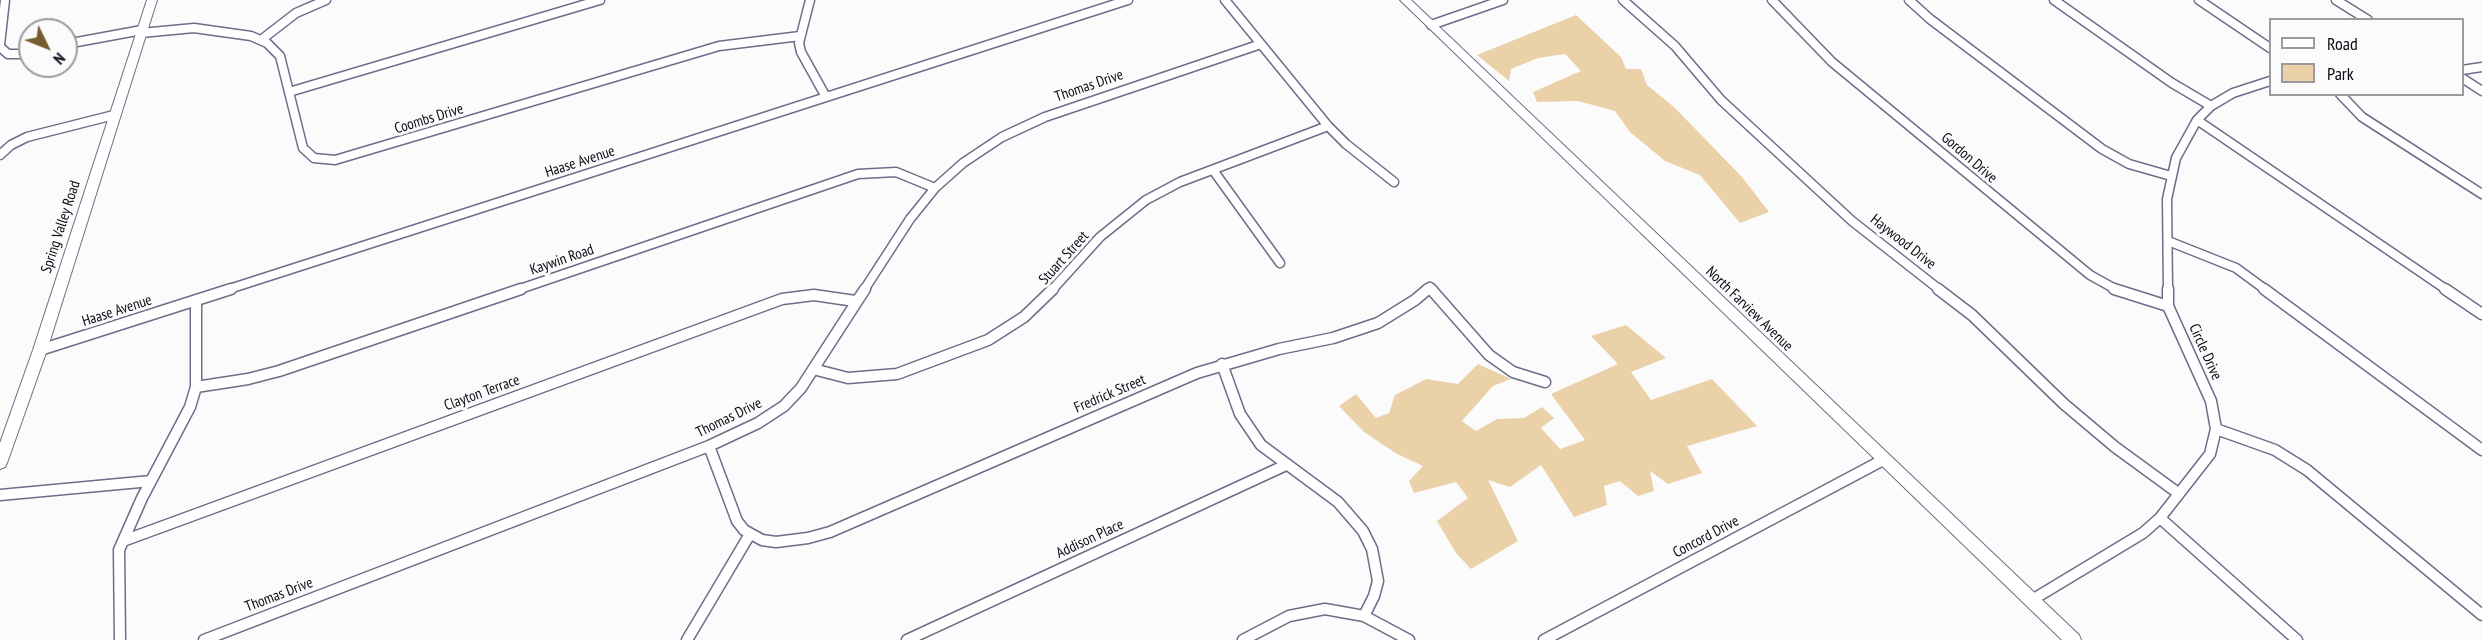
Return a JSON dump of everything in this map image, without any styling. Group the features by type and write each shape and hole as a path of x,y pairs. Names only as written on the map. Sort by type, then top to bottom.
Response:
{"street":[{"path":"5,0 0,42 8,54 18,54"},
{"name":"Spring Valley Road","path":"0,464 40,350 152,0"},
{"path":"78,42 142,32 194,28 232,32 261,40 296,13 326,0"},
{"path":"289,92 600,0"},
{"path":"810,0 800,36 801,52 826,97"},
{"name":"Haase Avenue","path":"40,350 1128,0"},
{"path":"1226,0 1328,126 1346,144 1394,182"},
{"name":"North Farview Avenue","path":"1405,0 2073,640"},
{"path":"1431,25 1503,0"},
{"name":"Haywood Drive","path":"1623,0 1675,46 1721,100 1852,221 1972,315 2064,404 2115,447 2178,494"},
{"name":"Gordon Drive","path":"1772,0 1832,62 2090,275 2122,293 2168,306"},
{"path":"1909,0 1930,20 2102,149 2129,164 2170,176"},
{"path":"2054,0 2172,83 2211,106"},
{"path":"2199,0 2269,47"},
{"path":"2336,0 2365,18"},
{"name":"Coombs Drive","path":"261,40 275,49 280,56 303,148 314,158 335,160 719,46 800,36"},
{"name":"Thomas Drive","path":"204,640 709,446 748,428 784,406 801,388 910,219 935,189 980,150 1021,127 1045,117 1261,44"},
{"path":"2464,70 2482,66"},
{"path":"2464,79 2482,91"},
{"name":"Circle Drive","path":"2032,600 2143,533 2160,518 2210,454 2216,429 2211,401 2168,306 2167,199 2170,176 2176,158 2198,120 2211,106 2233,93 2269,82"},
{"path":"2342,96 2362,117 2482,194"},
{"path":"0,155 11,144 27,137 114,115"},
{"path":"2198,120 2482,314"},
{"name":"Stuart Street","path":"813,369 848,378 897,374 988,340 1024,317 1119,220 1146,200 1213,170 1328,126"},
{"path":"1213,170 1280,262"},
{"name":"Kaywin Road","path":"196,387 248,379 279,371 858,174 877,171 896,172 935,189"},
{"path":"2168,241 2236,268 2482,450"},
{"name":"Fredrick Street","path":"750,534 776,542 808,538 830,532 1222,364 1354,332 1396,313 1430,287 1494,359 1513,372 1545,382"},
{"name":"Clayton Terrace","path":"123,541 782,299 814,294 855,301"},
{"path":"120,640 119,550 151,481 190,407 196,387 196,300"},
{"path":"1222,364 1240,414 1249,430 1262,445 1286,465 1338,502 1363,531 1372,549 1378,580 1374,596 1364,616"},
{"path":"2216,429 2275,450 2307,470 2482,615"},
{"path":"687,640 750,534 737,521 709,446"},
{"name":"Concord Drive","path":"1544,640 1883,460"},
{"name":"Addison Place","path":"907,640 1286,465"},
{"path":"0,495 151,481"},
{"path":"2160,518 2297,640"},
{"path":"1243,640 1289,616 1307,611 1335,610 1364,616 1409,640"}],"green space":[{"path":"1576,15 1621,57 1626,69 1641,69 1647,85 1674,107 1742,177 1769,212 1740,223 1700,175 1665,161 1630,132 1615,111 1578,101 1537,102 1533,92 1581,71 1565,54 1538,58 1511,69 1509,81 1477,55"},
{"path":"1626,325 1666,358 1631,372 1651,400 1712,379 1757,426 1687,446 1702,473 1668,484 1650,471 1654,491 1638,496 1620,481 1604,486 1607,505 1574,517 1541,465 1510,487 1488,480 1518,541 1471,569 1456,553 1437,521 1468,498 1456,482 1414,493 1409,481 1423,466 1397,454 1364,432 1339,406 1356,394 1376,418 1389,413 1395,395 1426,379 1458,384 1478,364 1511,379 1493,386 1462,421 1476,431 1497,419 1524,418 1542,407 1554,418 1541,428 1560,449 1585,440 1551,394 1618,364 1591,336"}]}
